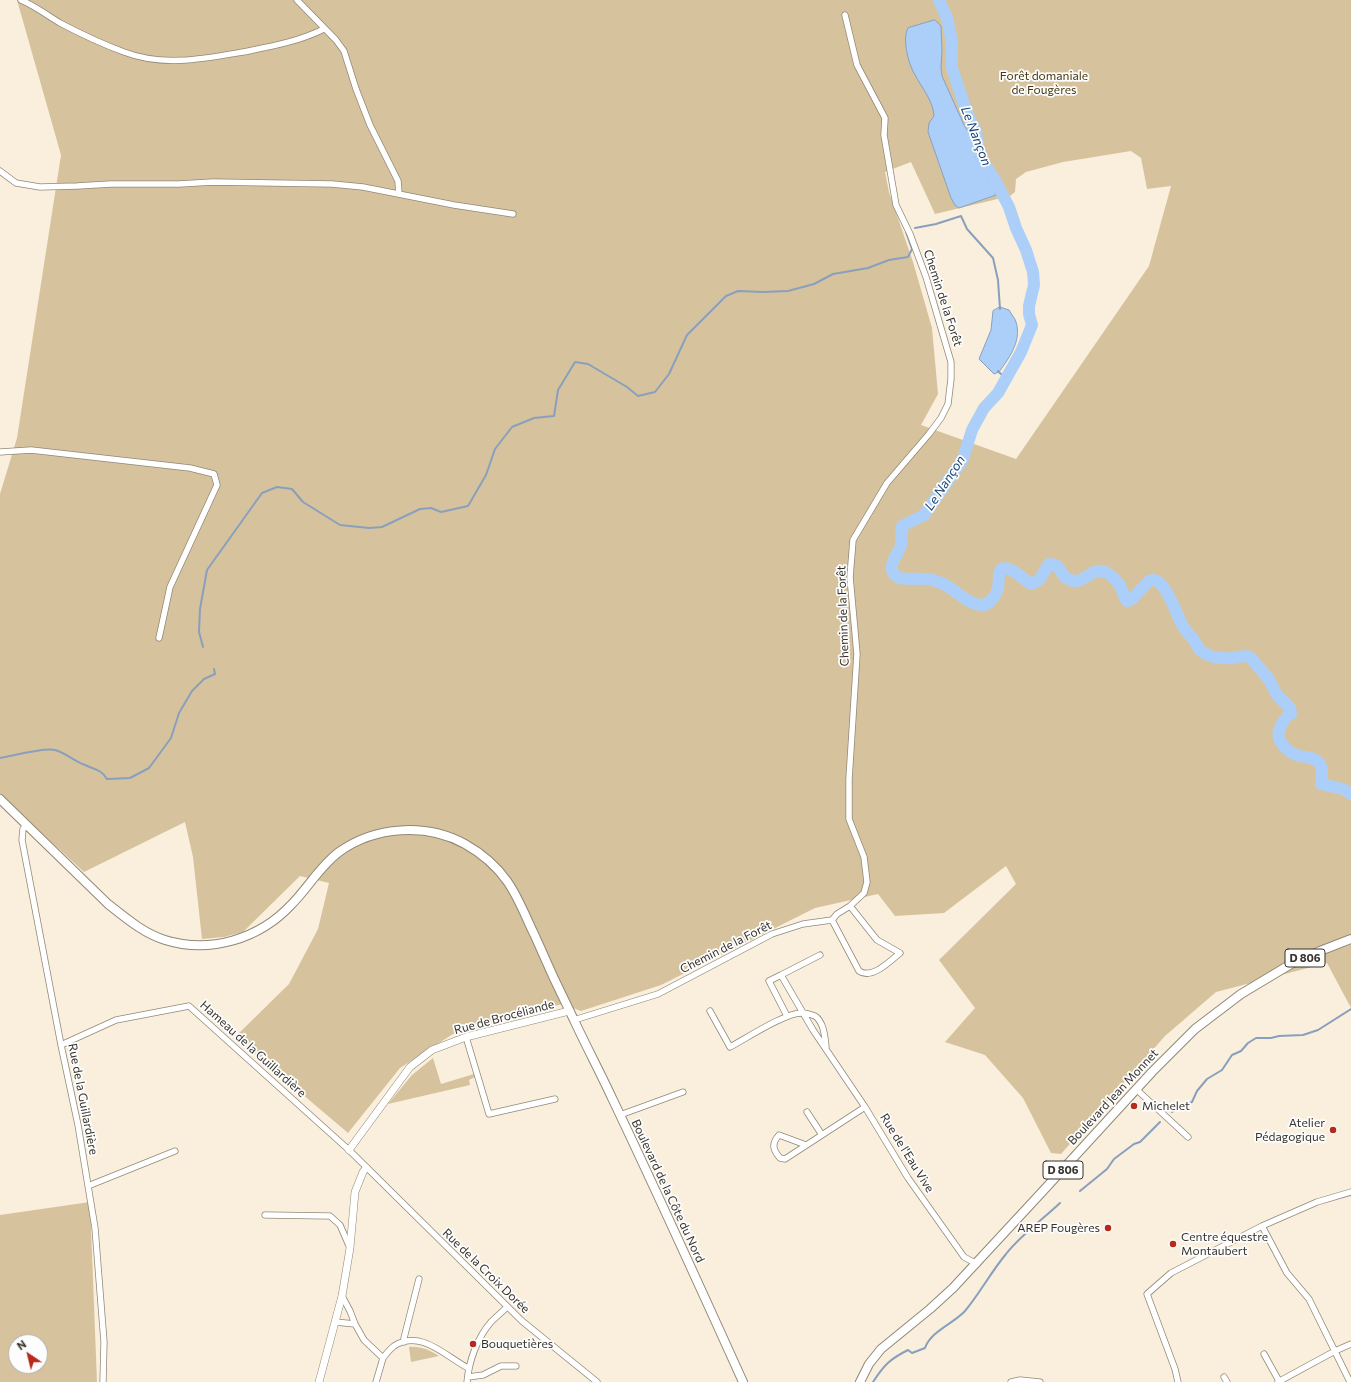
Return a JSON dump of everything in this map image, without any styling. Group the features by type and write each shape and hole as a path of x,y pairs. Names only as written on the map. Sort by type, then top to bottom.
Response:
{"main road":[{"name":"Boulevard de la Côte du Nord","path":"0,799 108,904 125,918 145,931 164,940 182,943 202,945 222,944 257,931 277,918 291,905 323,867 338,852 379,833 399,830 420,830 439,833 466,844 479,853 493,865 507,882 520,904 569,1011 620,1115 743,1382"},
{"name":"Boulevard Jean Monnet","path":"860,1382 869,1364 881,1349 953,1288 1172,1050 1195,1029 1241,994 1290,964 1351,939"}],"street":[{"path":"21,0 33,5 60,22 99,42 124,52 154,60 199,60 289,43 314,34 324,28"},
{"path":"297,0 344,51 356,89 370,125 398,181 399,194"},
{"name":"Chemin de la Forêt","path":"574,1020 658,994 772,934 803,924 832,920 837,914 850,906 864,893 867,882 864,857 849,819 849,779 857,654 850,577 853,540 887,483 941,418 948,404 951,362 926,277 910,234 896,205 884,135 885,118 857,65 845,15"},
{"path":"0,171 16,183 40,187 213,182 332,184 363,187 454,205 513,214"},
{"path":"0,452 31,450 190,468 214,474 216,485 170,587 159,638"},
{"name":"Rue de la Guillardière","path":"26,824 23,829 22,840 61,1045 78,1125 95,1228 104,1342 103,1382"},
{"path":"832,920 861,973 867,974 876,971 900,953 877,940 850,906"},
{"path":"787,1016 769,981 820,955"},
{"name":"Rue de l'Eau Vive","path":"781,975 802,1012 865,1106 908,1178 955,1246 964,1257 976,1264"},
{"name":"Hameau de la Guillardière","path":"61,1045 116,1020 189,1006 349,1150 366,1168"},
{"name":"Rue de Brocéliande","path":"349,1150 410,1067 432,1050 466,1036 569,1011"},
{"path":"710,1011 730,1047 787,1016 802,1012"},
{"name":"Rue de l'Eau Vive","path":"802,1012 816,1017 822,1026 826,1048"},
{"path":"466,1036 489,1114 555,1098"},
{"path":"1136,1089 1188,1137"},
{"path":"620,1115 683,1092"},
{"path":"806,1145 779,1135 775,1139 773,1146 774,1152 780,1158 785,1159 865,1106"},
{"path":"807,1112 822,1135"},
{"path":"88,1186 175,1151"},
{"path":"319,1382 342,1296 350,1248 355,1192 366,1168"},
{"name":"Rue de la Croix Dorée","path":"366,1168 522,1321 597,1382"},
{"path":"1178,1382 1147,1294 1171,1273 1262,1226 1317,1202 1351,1192"},
{"path":"265,1215 330,1216 340,1225 350,1248"},
{"path":"1262,1226 1287,1273 1309,1299 1350,1382"},
{"path":"404,1342 419,1279"},
{"path":"342,1296 364,1340 382,1358"},
{"path":"507,1307 491,1322 481,1338 468,1368 468,1380 483,1375 501,1366 516,1366"},
{"path":"335,1322 355,1324"},
{"path":"376,1382 382,1358 393,1347 404,1342 421,1342 430,1344 468,1368"},
{"path":"1264,1354 1278,1382 1351,1344"},
{"path":"1011,1382 1020,1380 1040,1382"}],"green space":[{"name":"Forêt domaniale de Fougères","path":"17,0 1351,0 1351,1008 1327,963 1216,992 1165,1036 1061,1154 1051,1153 1023,1098 985,1055 945,1042 975,1008 939,960 1016,884 1006,866 944,913 895,916 878,894 815,908 661,985 581,1011 562,1004 453,1034 400,1068 348,1133 235,1037 289,984 318,929 329,883 300,876 243,932 224,937 202,939 193,857 185,822 84,872 23,816 0,798 0,494 17,438 61,155","holes":["1131,151 1141,158 1147,189 1171,186 1149,266 1016,459 921,425 938,394 932,328 913,262 889,192 885,172 911,162 935,214 1010,196 1015,192 1016,179 1026,172 1063,162"]},
{"path":"433,1058 441,1084 474,1074 475,1077 469,1080 470,1085 388,1104 412,1075"},
{"path":"90,1202 97,1382 0,1382 0,1215"},
{"path":"409,1347 425,1349 439,1356 411,1362"}],"water":[{"path":"935,20 941,26 942,76 964,125 971,136 975,157 996,195 959,208 955,205 951,198 928,132 929,123 934,116 931,104 912,69 906,50 906,32 908,28"},
{"path":"1000,307 1009,310 1014,318 1016,322 1017,336 1014,349 999,372 994,374 979,359 991,330 993,311"}],"waterway":[{"name":"Le Nançon","path":"939,0 947,18 952,42 952,68 968,116 976,132 979,152 1009,207 1033,272 1034,285 1029,306 1029,314 1032,325 1021,352 998,393 984,408 972,430 963,459 924,515 902,526 901,545 892,567 894,574 897,577 906,579 933,580 945,585 970,601 980,605 987,604 996,593 1000,572 1003,568 1013,571 1031,584 1039,580 1049,564 1056,565 1065,577 1073,581 1079,580 1096,571 1102,571 1110,575 1119,584 1127,601 1132,599 1149,581 1155,580 1165,590 1181,623 1200,650 1207,655 1219,658 1250,657 1268,678 1277,695 1290,708 1291,714 1284,721 1279,731 1279,739 1281,743 1287,750 1295,755 1312,758 1321,765 1321,784 1343,789 1351,794"},
{"path":"915,228 936,224 961,216 967,229 993,258 998,280 1000,309"},
{"path":"203,647 199,632 200,609 207,570 262,493 277,487 292,489 303,502 340,525 369,528 382,527 420,509 431,508 441,512 468,506 486,475 495,449 512,427 534,418 554,416 558,390 575,362 588,364 627,387 638,396 655,392 669,374 687,335 726,296 738,291 788,291 814,284 833,274 868,268 889,260 908,257 912,249 906,232"},
{"path":"998,371 1006,379"},
{"path":"0,758 50,749 63,753 100,771 107,779 130,778 149,768 171,738 179,713 192,691 204,679 215,674 214,669"},
{"path":"1172,1112 1192,1102 1197,1091 1207,1079 1222,1070 1232,1055 1241,1051 1248,1043 1256,1038 1303,1035 1318,1030 1351,1009"},
{"path":"1080,1191 1107,1169 1114,1159 1134,1144 1140,1142 1160,1122"},
{"path":"873,1382 884,1367 896,1356 908,1350 912,1353 925,1348 937,1332 960,1316 976,1297 1012,1247 1060,1203"}],"place":[{"name":"Michelet","path":"1134,1106"},
{"name":"Atelier Pédagogique","path":"1333,1130"},
{"name":"AREP Fougères","path":"1108,1228"},
{"name":"Centre équestre Montaubert","path":"1173,1244"},
{"name":"Bouquetières","path":"473,1344"}]}
